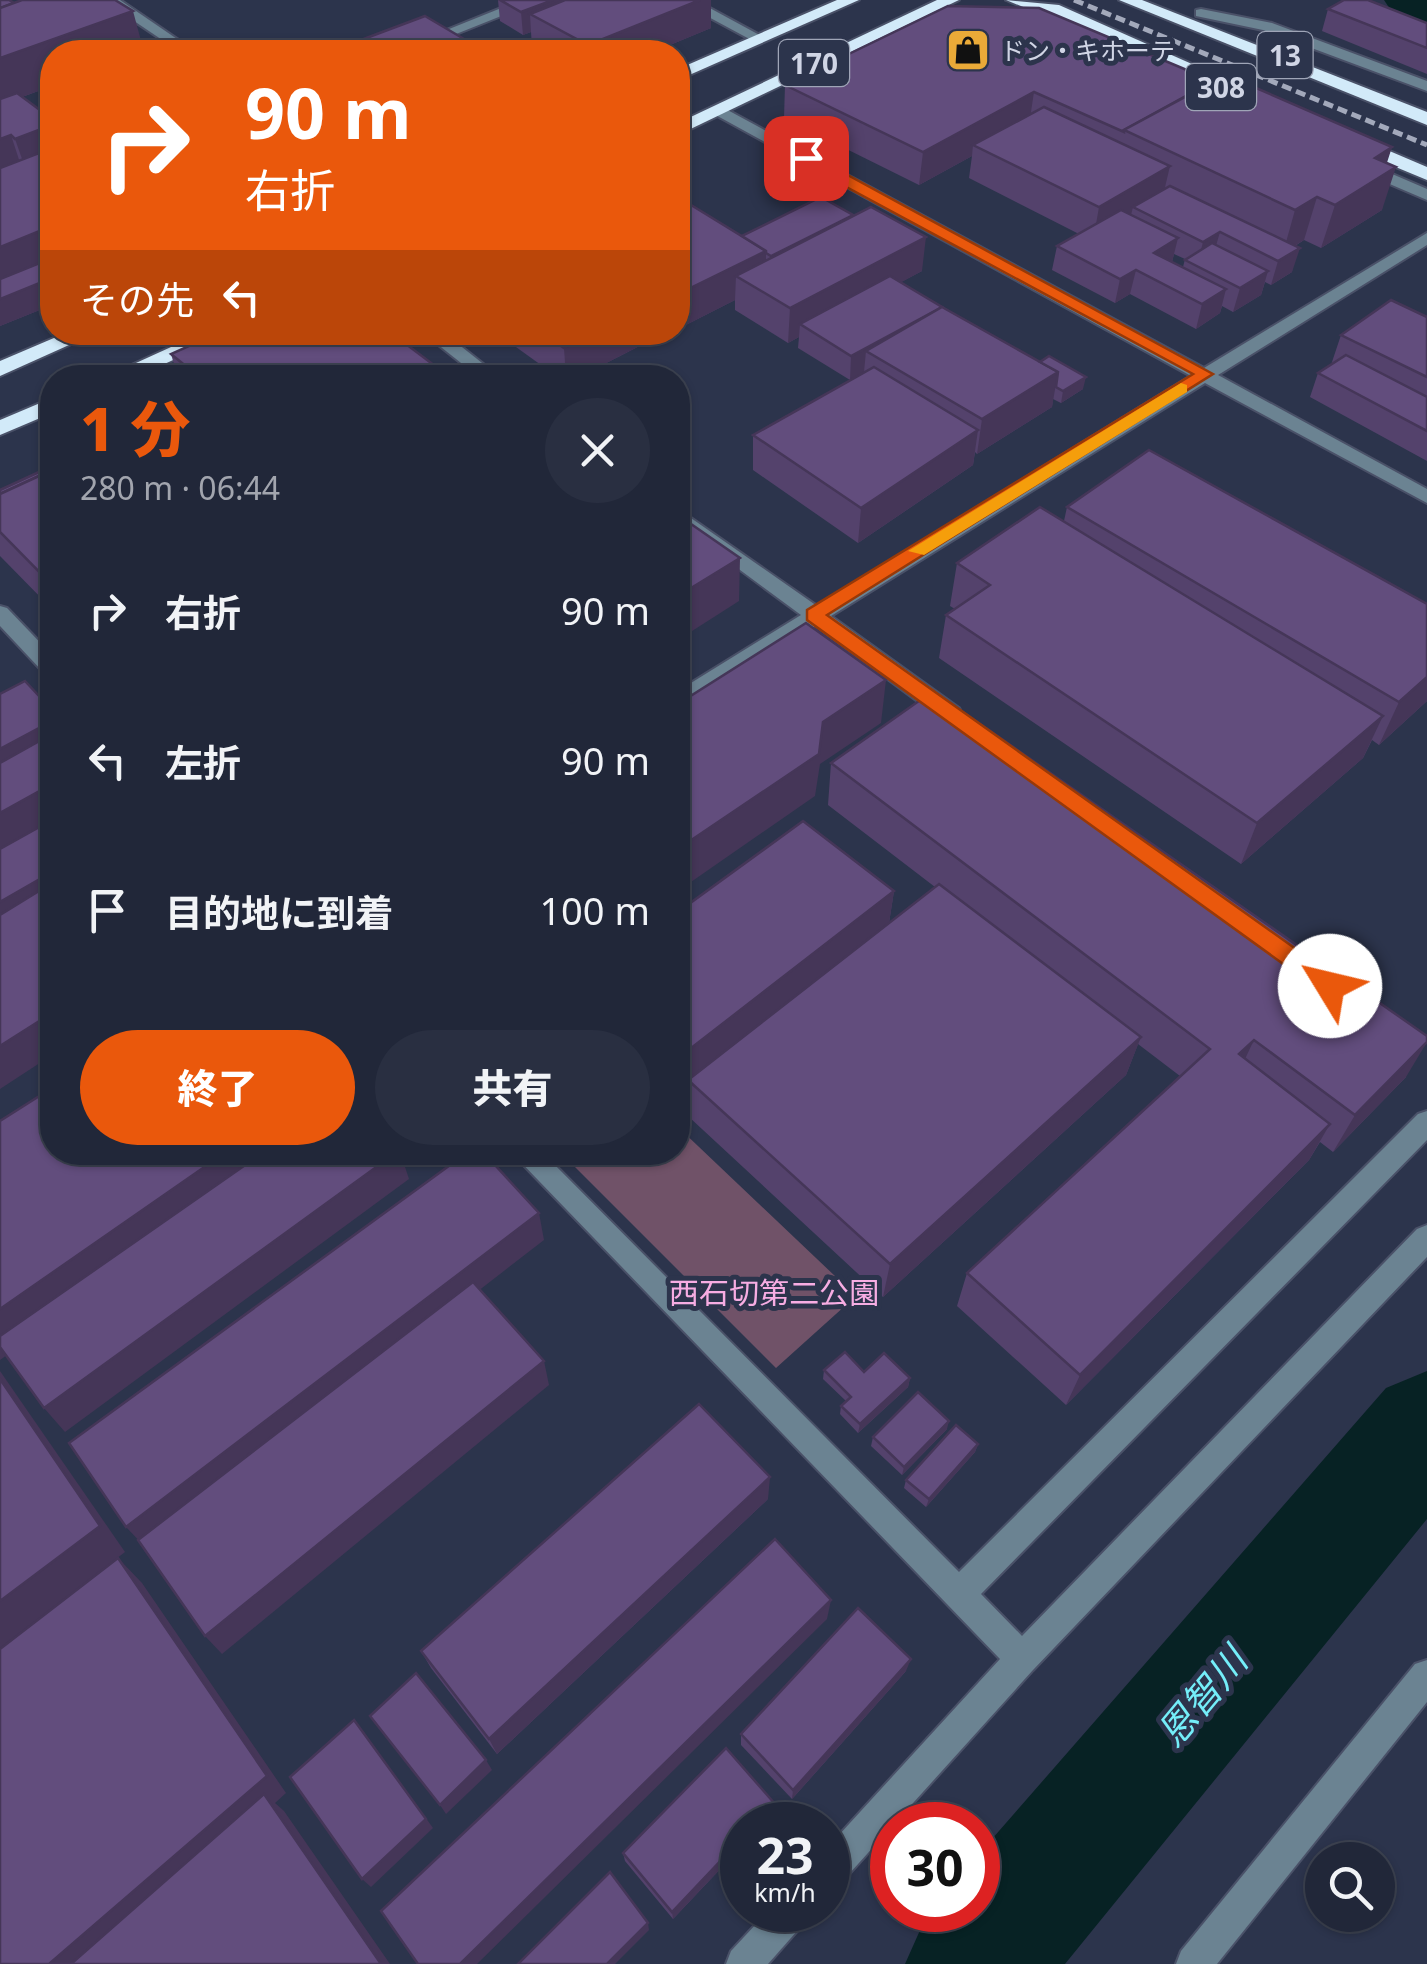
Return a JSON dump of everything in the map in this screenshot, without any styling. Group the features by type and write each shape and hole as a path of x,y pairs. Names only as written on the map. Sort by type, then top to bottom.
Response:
{"highway":[{"name":"170","path":"690,69 851,0"},
{"name":"170","path":"690,124 952,0"},
{"name":"308","path":"1014,0 1273,106"},
{"name":"13","path":"1031,0 1273,106"},
{"path":"1127,0 1427,119"},
{"name":"13","path":"1142,0 1427,110"},
{"name":"308","path":"1168,0 1427,101"},
{"path":"1337,141 1427,173"},
{"path":"0,369 57,345"},
{"path":"145,365 193,345"},
{"path":"0,428 40,410"}],"street":[{"path":"110,0 172,40"},
{"path":"430,40 534,0"},
{"path":"684,0 760,39"},
{"path":"1201,13 1267,26 1427,86"},
{"path":"1103,37 1112,53 1123,59"},
{"path":"717,110 1427,497"},
{"path":"1337,141 1427,195"},
{"path":"690,693 1427,238"},
{"path":"448,345 475,365"},
{"path":"690,524 975,731"},
{"path":"0,613 40,655"},
{"path":"960,1593 1427,1122"},
{"path":"537,1165 1022,1659"},
{"path":"850,1848 1022,1659 1427,1238"},
{"path":"1194,1964 1427,1676"},
{"path":"744,1964 773,1932"}],"green space":[{"name":"西石切第二公園","path":"690,1138 856,1296 776,1368 573,1165 690,1165"}],"building":[{"path":"0,0 9,0 14,3 0,8"},
{"path":"22,0 115,0 133,11 51,40 40,40 40,44 0,58 0,8"},
{"path":"500,0 553,0 521,12"},
{"path":"565,0 700,0 600,40 579,40 530,14"},
{"path":"1344,0 1368,0 1427,23 1427,48 1328,9"},
{"path":"948,6 1039,8 1213,81 1124,132 1034,92 923,152 785,85"},
{"path":"425,16 466,40 361,40"},
{"path":"1226,75 1392,147 1375,158 1396,167 1335,205 1317,197 1295,210 1124,130"},
{"path":"17,93 40,110 40,130 15,139 11,135 0,139 0,99"},
{"path":"1044,107 1170,166 1099,207 973,145"},
{"path":"40,153 40,231 0,247 0,168"},
{"path":"1170,186 1300,248 1278,261 1220,232 1203,242 1133,207"},
{"path":"821,197 853,215 771,256 742,236"},
{"path":"690,204 766,251 690,288"},
{"path":"871,207 926,237 790,308 736,276"},
{"path":"1121,210 1178,238 1154,253 1226,289 1202,304 1136,270 1120,279 1057,246"},
{"path":"1212,243 1268,271 1240,288 1185,260"},
{"path":"40,263 40,283 0,299 0,279"},
{"path":"890,276 942,307 851,356 800,324"},
{"path":"1391,300 1427,317 1427,377 1341,335"},
{"path":"942,307 1058,372 982,419 866,351"},
{"path":"191,345 407,345 434,365 184,365 171,354"},
{"path":"1346,355 1427,397 1427,431 1318,373"},
{"path":"1049,356 1086,377 1063,391 1056,387 1058,372 1040,362"},
{"path":"874,367 978,430 861,508 753,435"},
{"path":"1149,450 1427,604 1427,677 1399,702 1067,507"},
{"path":"40,472 40,476 0,494 0,490"},
{"path":"40,476 40,573 0,532 0,494"},
{"path":"1040,507 1383,716 1257,823 946,615 990,585 957,563"},
{"path":"690,523 740,558 690,589"},
{"path":"806,623 886,680 823,722 819,754 690,841 690,696"},
{"path":"25,681 40,697 40,727 0,749 0,694"},
{"path":"933,691 1427,1036 1427,1042 1355,1115 1254,1040 1239,1054 1330,1124 1080,1375 967,1273 1210,1049 831,763"},
{"path":"40,741 40,791 0,813 0,763"},
{"path":"803,821 894,891 690,1049 690,903"},
{"path":"40,827 40,879 0,902 0,849"},
{"path":"939,884 1141,1037 890,1264 690,1078"},
{"path":"40,890 40,1021 0,1046 0,915"},
{"path":"40,1096 40,1165 207,1165 0,1309 0,1121"},
{"path":"245,1165 379,1165 44,1408 0,1347 0,1336"},
{"path":"450,1165 495,1165 539,1213 126,1527 69,1443"},
{"path":"473,1282 544,1361 205,1636 138,1540"},
{"path":"845,1352 864,1372 884,1353 910,1378 860,1424 841,1406 851,1397 824,1370"},
{"path":"0,1379 100,1526 0,1601"},
{"path":"918,1392 949,1421 904,1467 873,1437"},
{"path":"699,1404 770,1477 489,1739 421,1651"},
{"path":"956,1425 978,1444 929,1499 906,1480"},
{"path":"775,1539 831,1600 460,1964 418,1964 381,1911"},
{"path":"118,1558 267,1776 49,1964 0,1964 0,1649"},
{"path":"858,1608 911,1659 793,1790 741,1734"},
{"path":"416,1673 486,1760 440,1805 370,1716"},
{"path":"354,1720 426,1819 362,1879 290,1777"},
{"path":"726,1748 773,1802 720,1802 720,1861 672,1912 623,1853"},
{"path":"264,1794 381,1964 71,1964"},
{"path":"610,1872 648,1923 607,1964 518,1964"}],"waterway":[{"path":"1411,0 1427,7"},
{"name":"恩智川","path":"975,1964 1427,1428"}],"railway":[{"path":"1074,0 1427,145"}],"slow traffic":[{"path":"917,551 1181,388"}],"place":[{"name":"ドン・キホーテ","path":"968,50"}],"route":[{"path":"806,158 1204,374 813,615 1330,986"}]}
